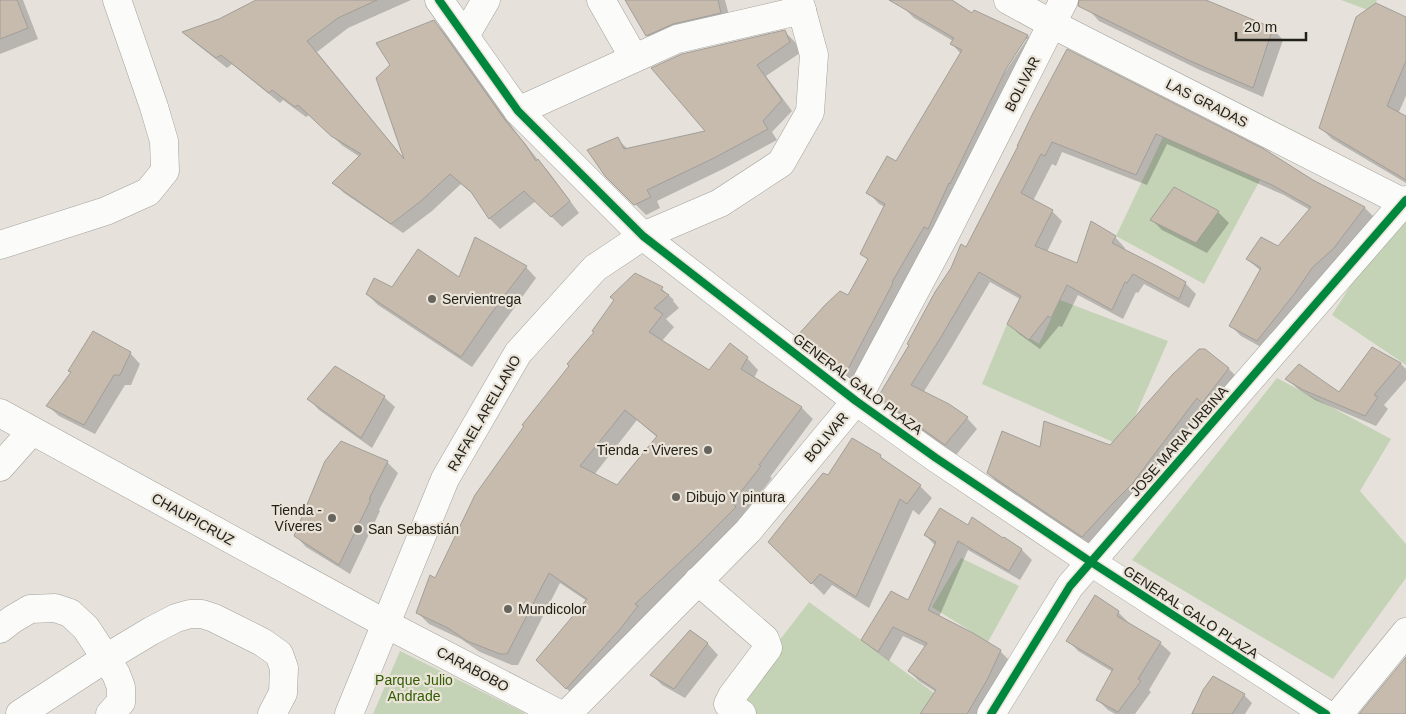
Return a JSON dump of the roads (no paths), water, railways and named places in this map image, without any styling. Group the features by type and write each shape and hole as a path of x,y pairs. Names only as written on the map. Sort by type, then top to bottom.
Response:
{"street":[{"path":"0,245 106,211 148,192 165,171 162,133 117,0"},
{"name":"GENERAL GALO PLAZA","path":"439,0 518,111 643,236 856,401 936,458 1091,562 1326,714"},
{"path":"464,36 486,0"},
{"path":"601,0 634,58"},
{"name":"LAS GRADAS","path":"1008,0 1058,12 1405,202"},
{"path":"518,111 677,39 801,5"},
{"name":"RAFAEL ARELLANO","path":"349,714 445,479 518,353 595,268 643,236 720,203 781,163 810,112 814,55 801,5"},
{"name":"BOLIVAR","path":"568,714 748,531 856,401 946,233 1058,12"},
{"name":"JOSE MARIA URBINA","path":"990,714 1070,586 1405,202"},
{"name":"CHAUPICRUZ","path":"0,413 386,624"},
{"path":"0,467 32,430"},
{"path":"698,581 765,639 768,648 728,704 742,714"},
{"path":"0,629 30,609 55,608 70,613 86,628 116,674 130,708 129,714"},
{"path":"20,714 106,658 176,618 190,614 202,614 214,618 262,642 279,654 284,668 282,693 272,714"},
{"name":"CARABOBO","path":"386,624 560,714"},
{"path":"1339,714 1406,632"},
{"path":"110,714 121,702 121,687"}],"place":[{"name":"Servientrega","path":"432,299"},
{"name":"Tienda - Viveres","path":"708,450"},
{"name":"Dibujo Y pintura","path":"676,497"},
{"name":"Tienda - Víveres","path":"332,518"},
{"name":"San Sebastián","path":"358,529"},
{"name":"Mundicolor","path":"508,609"}],"park label":[{"name":"Parque Julio Andrade","path":"414,688"}]}
